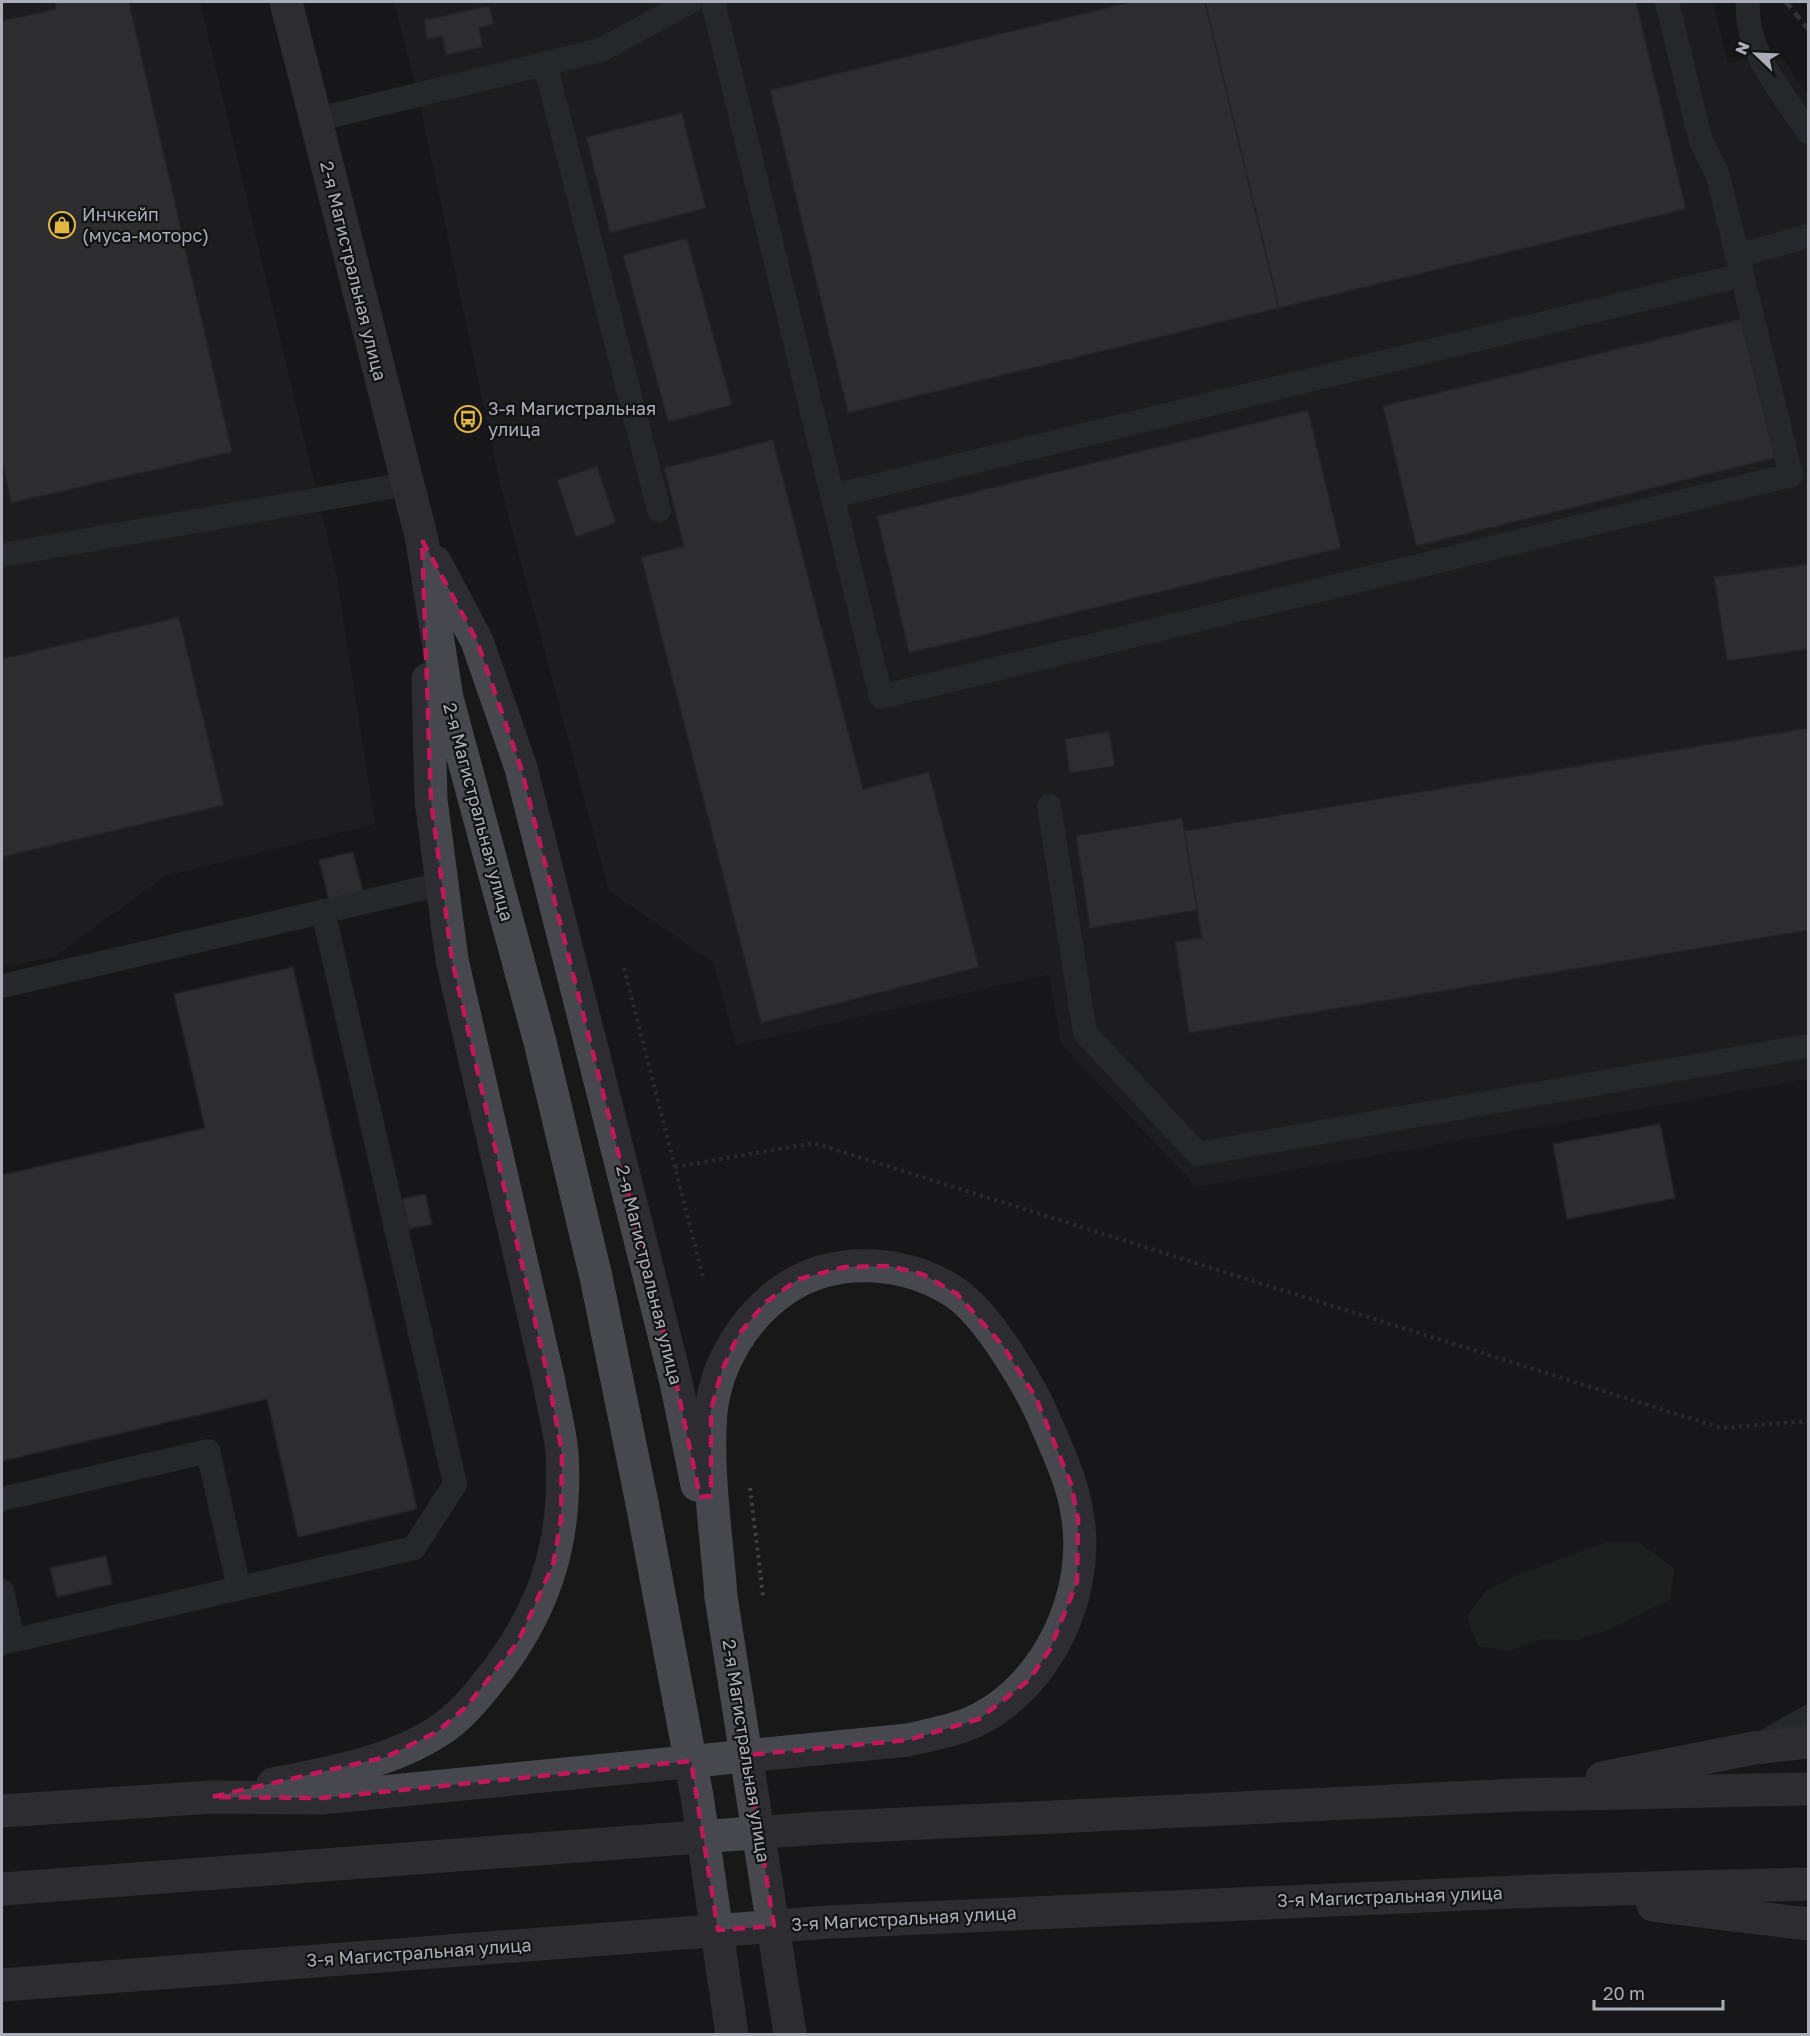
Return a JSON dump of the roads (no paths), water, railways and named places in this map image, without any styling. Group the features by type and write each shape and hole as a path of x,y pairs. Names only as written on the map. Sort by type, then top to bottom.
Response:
{"street":[{"name":"2-я Магистральная улица","path":"286,2 424,547 447,698 540,1042 596,1277 698,1796 732,2034"},
{"name":"2-я Магистральная улица","path":"424,547 477,641 521,768 706,1494 790,2034"},
{"path":"212,1797 315,1776 386,1757 437,1732 467,1706 518,1642 536,1609 553,1565 561,1520 562,1453 549,1382 452,960 431,800 424,547"},
{"path":"2,1811 212,1797 332,1797 908,1740 950,1730 979,1719 1004,1704 1029,1680 1050,1649 1077,1582 1080,1554 1078,1518 1073,1495 1036,1398 1003,1346 957,1294 922,1274 889,1266 845,1267 799,1279 766,1302 739,1334 722,1370 711,1410 706,1494"},
{"path":"1518,1795 1754,1748 1809,1742"},
{"path":"2,1889 819,1828 1518,1795 1809,1789"},
{"name":"3-я Магистральная улица","path":"2,1985 829,1922 1538,1891 1809,1884"},
{"path":"1538,1891 1809,1924"}],"lane":[{"path":"315,120 600,50 690,2"},
{"path":"713,2 881,697 1791,475 1718,176 1700,138 1667,2"},
{"path":"1748,2 1747,14 1758,56 1809,132"},
{"path":"545,64 659,510"},
{"path":"833,496 1740,266 1809,236"},
{"path":"2,555 407,484"},
{"path":"1049,806 1085,1034 1198,1154 1808,1046"},
{"path":"2,986 442,884"},
{"path":"2,1591 7,1642 414,1548 454,1484 323,911"},
{"path":"2,1499 208,1451 239,1588"},
{"path":"1754,1748 1809,1717"}],"railway":[{"path":"1786,2 1808,29"}],"place":[{"name":"Инчкейп (муса-моторс)","path":"62,225"},
{"name":"3-я Магистральная улица","path":"468,419"}]}
